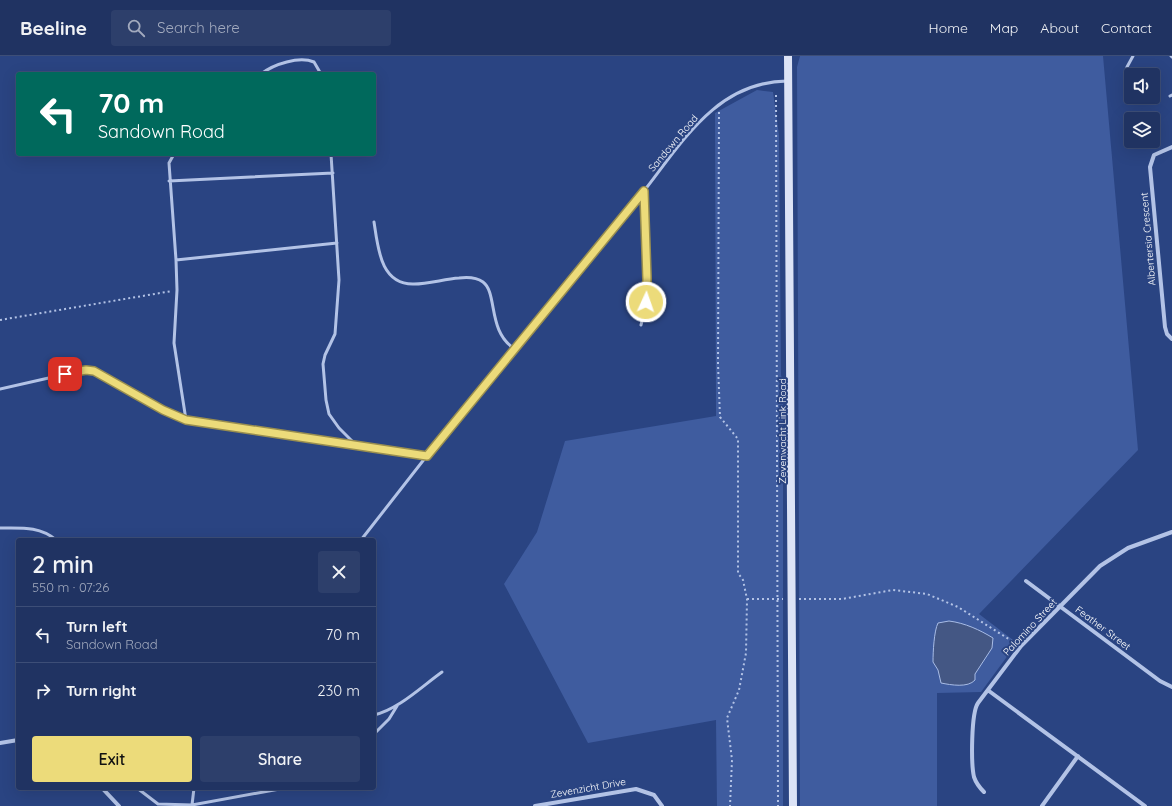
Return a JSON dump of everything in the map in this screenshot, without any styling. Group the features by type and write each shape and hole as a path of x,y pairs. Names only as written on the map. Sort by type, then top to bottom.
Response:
{"street":[{"name":"Zevenwacht Link Road","path":"788,56 793,599 793,806"},
{"name":"Albertersia Crescent","path":"1172,147 1154,155 1150,167 1164,327 1167,334 1172,339"},
{"name":"Palomino Street","path":"984,792 974,777 973,721 976,707 1021,646 1100,566 1144,541 1172,532"},
{"name":"Feather Street","path":"1026,581 1160,681 1172,687"},
{"path":"989,691 1143,805"},
{"path":"0,743 16,740"},
{"path":"1042,806 1078,756"},
{"name":"Zevenzicht Drive","path":"535,806 555,804 636,789 654,795 662,806"},
{"path":"104,790 119,806"}],"lane":[{"path":"1127,68 1133,56"},
{"path":"265,72 276,66 303,58 314,62 319,72"},
{"name":"Sandown Road","path":"363,538 427,456 673,154 711,110 733,94 754,85 772,81 789,81"},
{"path":"173,156 169,163 169,181 177,290 174,343 186,420"},
{"path":"331,156 339,280 335,334 325,355 324,364 326,400 329,414 356,445"},
{"path":"169,181 333,173"},
{"path":"641,325 644,313 647,279 644,191"},
{"path":"374,222 382,264 389,275 396,281 403,284 465,277 475,278 484,282 488,289 499,332 508,345 515,349"},
{"path":"176,260 337,243"},
{"path":"0,389 75,372 94,371 163,410 186,420 427,456"},
{"path":"0,528 37,529 48,533 54,538"},
{"path":"376,714 398,704 442,672"},
{"path":"376,732 388,719 398,704"},
{"path":"140,790 158,804 192,805 274,790"},
{"path":"192,805 194,790"}],"path":[{"path":"776,95 778,806"},
{"path":"718,105 718,364 720,417 738,439 738,573 742,580 747,598 746,653 743,673 739,690 727,718 732,760 730,806"},
{"path":"0,320 177,290"},
{"path":"747,598 842,598 893,590 927,594 958,607 1021,646"}],"shaded area":[{"path":"800,56 1103,56 1138,450 979,614 1017,643 981,692 937,693 937,806 800,806 797,67"},
{"path":"757,90 773,92 779,135 781,375 783,383 783,806 717,806 716,720 588,743 504,584 537,532 565,441 716,416 715,113"},
{"path":"949,621 972,627 993,638 992,648 975,674 975,680 972,683 959,685 941,683 938,670 933,662 935,636 938,623"}],"route":[{"path":"65,374 86,370 102,374 163,410 186,420 427,456 644,191 647,279 646,302"}]}
